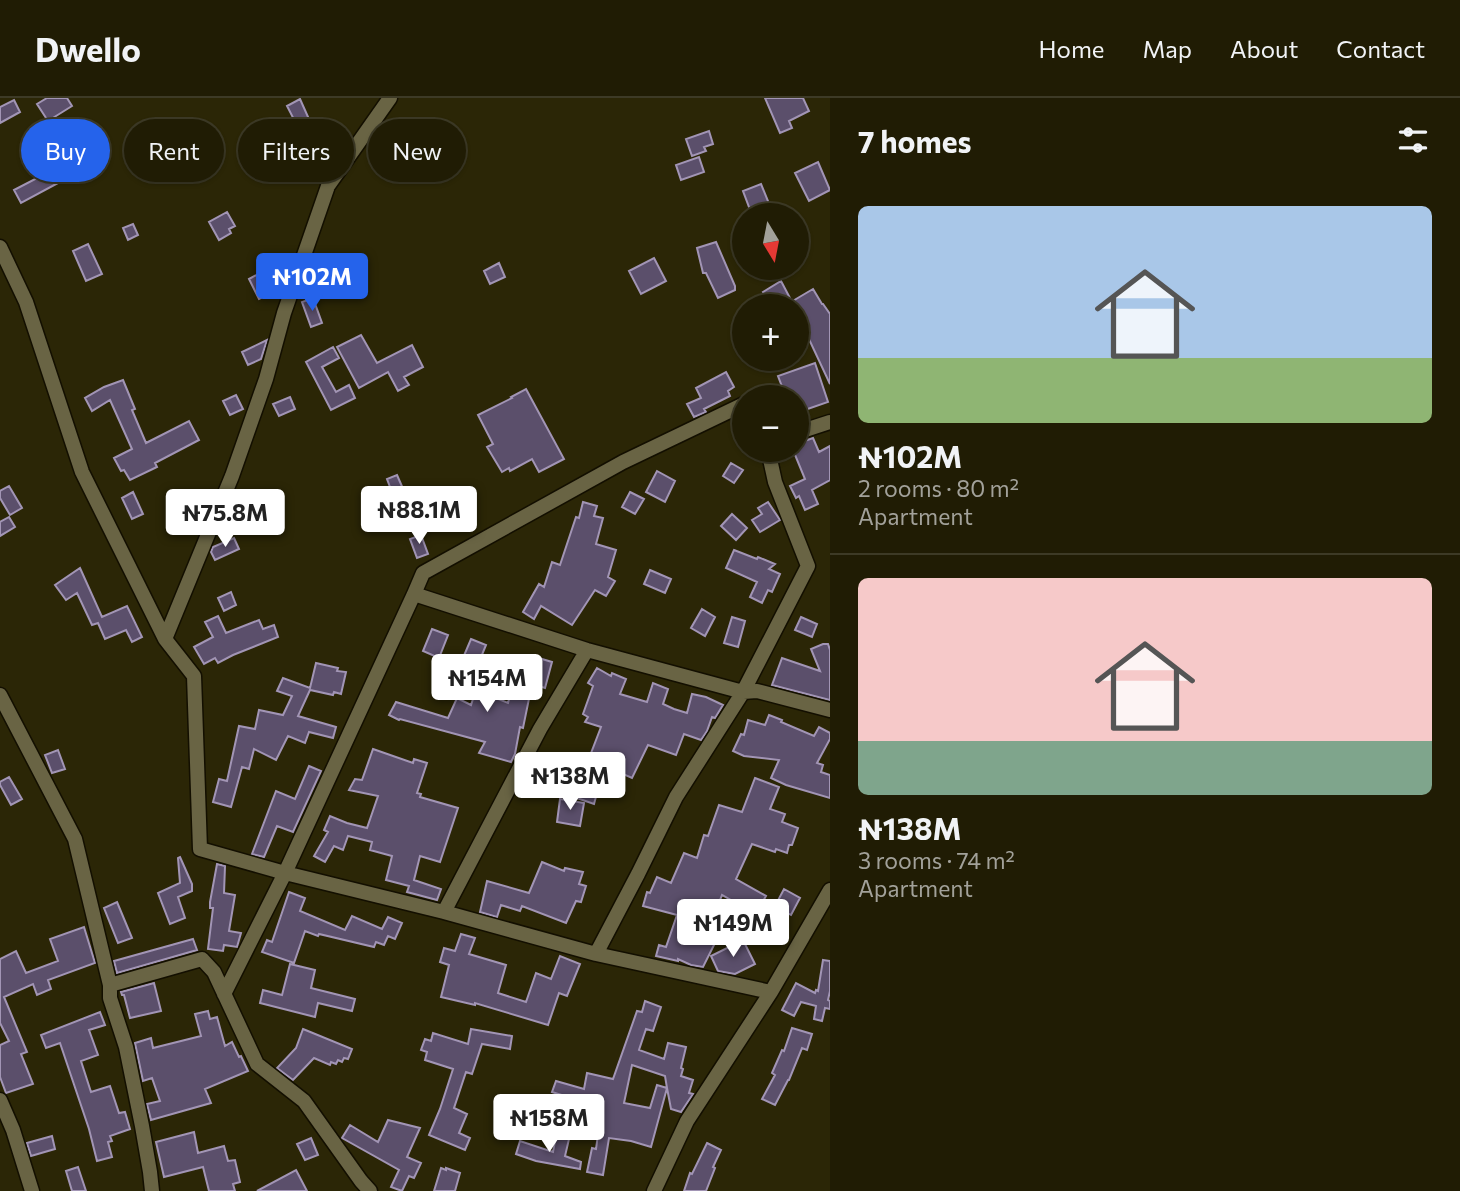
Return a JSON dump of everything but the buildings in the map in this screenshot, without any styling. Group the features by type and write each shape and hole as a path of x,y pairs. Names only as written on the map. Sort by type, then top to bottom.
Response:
{"street":[{"path":"164,639 236,464 328,186 390,98"},
{"path":"0,247 26,302 82,472 164,639 194,676 200,849 596,954 771,992"},
{"path":"225,994 285,873 423,573 623,462 732,410"},
{"path":"809,429 830,422"},
{"path":"596,954 676,797 743,692 808,566 775,482 771,462"},
{"path":"414,594 587,650 743,692 757,691 830,710"},
{"path":"444,912 540,729 587,650"},
{"path":"0,695 75,839 110,985 110,998 125,1047 142,1126 152,1191"},
{"path":"654,1191 687,1121 771,992 830,890"},
{"path":"110,985 202,959 214,972 257,1064 303,1101 370,1191"},
{"path":"0,1100 13,1130 32,1191"}]}
